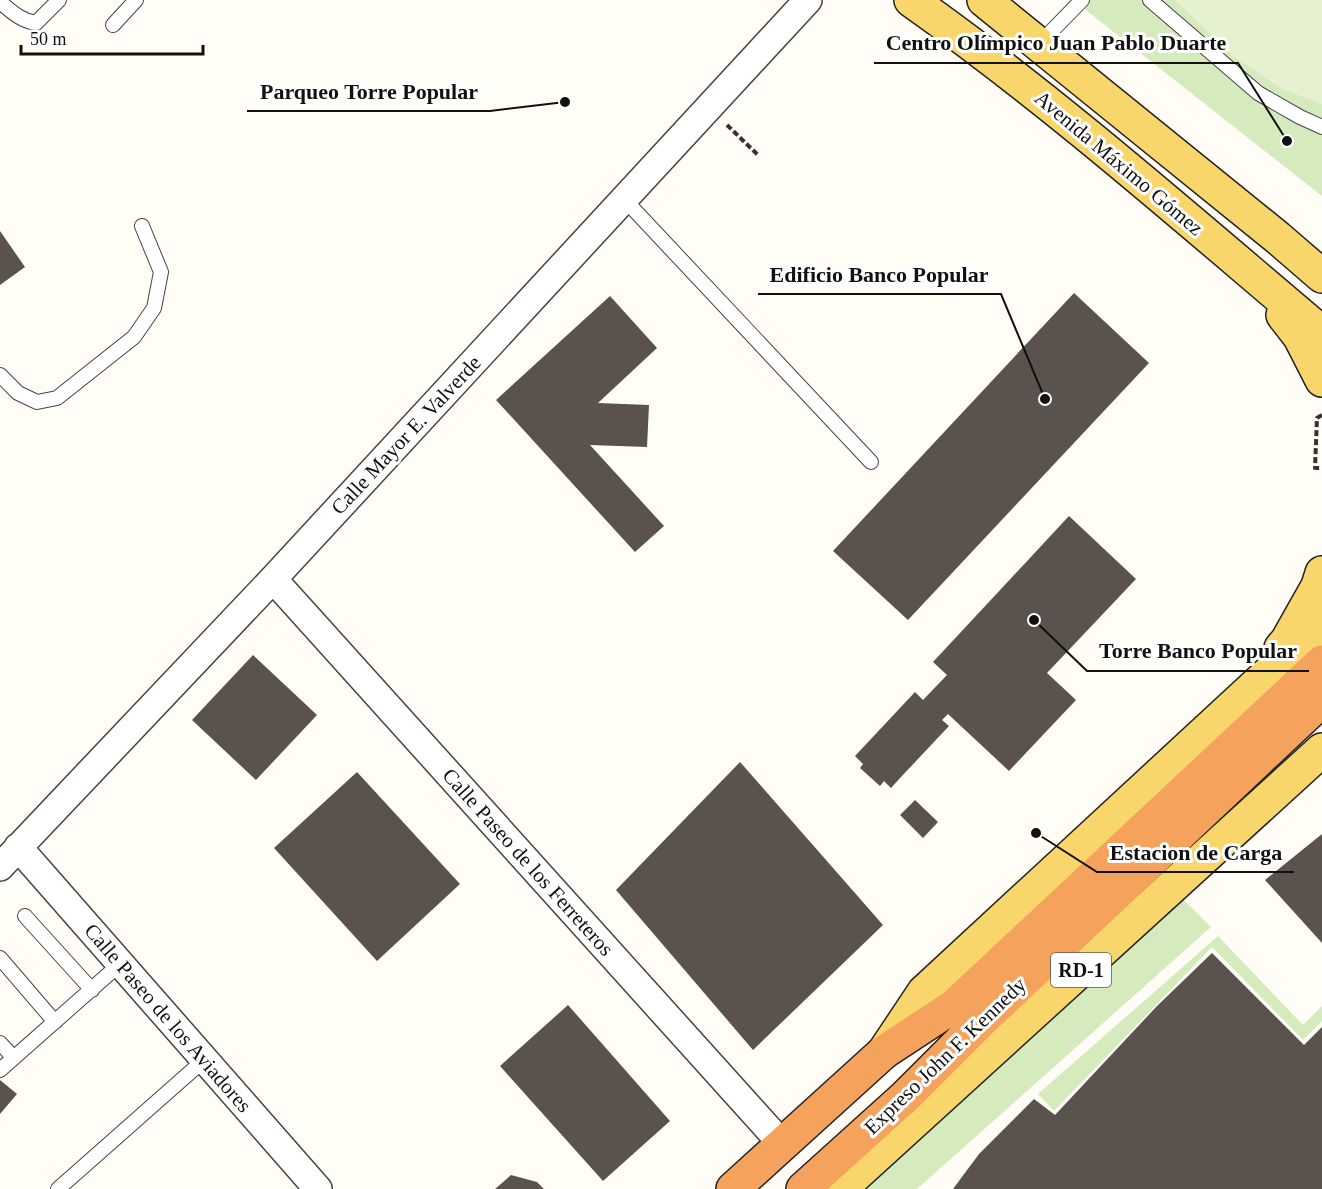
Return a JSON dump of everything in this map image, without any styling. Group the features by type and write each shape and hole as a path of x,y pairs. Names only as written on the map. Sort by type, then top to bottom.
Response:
{"highway":[{"name":"Expreso John F. Kennedy","path":"733,1189 884,1052 954,1006 1322,662"},
{"name":"Expreso John F. Kennedy","path":"803,1189 906,1096 980,1022 1322,700"}],"main road":[{"name":"Avenida Máximo Gómez","path":"911,0 975,45 1118,160 1322,333"},
{"name":"Avenida Máximo Gómez","path":"984,0 1278,237 1322,276"},
{"path":"1278,237 1322,256"},
{"path":"1251,273 1300,337 1322,380"},
{"path":"1218,720 1287,641 1318,586 1322,573"},
{"name":"RD-1","path":"884,1052 924,992 1322,624"},
{"name":"RD-1","path":"840,1189 1322,750"},
{"path":"1282,787 1322,764"}],"street":[{"name":"Calle Mayor E. Valverde","path":"0,867 273,579 808,0"},
{"name":"Calle Paseo de los Ferreteros","path":"273,579 783,1145"},
{"name":"Calle Paseo de los Aviadores","path":"18,848 318,1189"}],"lane":[{"path":"0,2 17,16 36,23 59,0"},
{"path":"112,25 136,0"},
{"path":"1039,44 1082,0"},
{"path":"1150,0 1257,93 1322,127"},
{"path":"624,199 871,462"},
{"path":"0,375 18,393 37,402 57,398 134,337 154,308 161,272 142,226"},
{"path":"25,916 92,990"},
{"path":"0,958 55,1022"},
{"path":"0,1070 120,964"},
{"path":"0,1043 14,1058"},
{"path":"58,1189 204,1060"}],"path":[{"path":"709,108 758,155"},
{"path":"1322,415 1317,418 1314,468 1322,468"}],"green space":[{"path":"1073,0 1322,0 1322,196"},
{"path":"1175,0 1322,0 1322,104 1282,89 1233,56"},
{"path":"1175,891 1211,927 917,1189 849,1189"},
{"path":"1218,936 1303,1025 1322,1006 1322,1021 1303,1040 1212,947 1054,1111 1038,1094"}],"building":[{"path":"0,231 25,267 0,285"},
{"path":"1074,293 1149,363 908,620 833,551"},
{"path":"610,296 657,348 598,403 649,405 647,447 590,445 664,526 635,552 496,400"},
{"path":"1069,516 1136,579 1047,673 1076,700 1009,771 948,714 942,720 949,726 891,788 884,781 880,786 860,768 863,764 855,756 915,692 923,700 947,675 933,662"},
{"path":"253,655 317,715 256,780 192,720"},
{"path":"740,762 883,925 753,1050 616,890"},
{"path":"357,772 460,884 377,961 274,848"},
{"path":"915,800 938,822 923,838 900,815"},
{"path":"1322,834 1322,943 1265,880"},
{"path":"1212,953 1304,1045 1322,1027 1322,1189 953,1189 979,1154 1034,1099 1055,1115 1157,1006"},
{"path":"568,1005 670,1121 603,1181 500,1066"},
{"path":"0,1080 17,1094 0,1114"},
{"path":"511,1175 537,1182 544,1189 495,1189"}],"place":[{"name":"Parqueo Torre Popular","path":"565,102"},
{"name":"Centro Olímpico Juan Pablo Duarte","path":"1287,141"},
{"name":"Edificio Banco Popular","path":"1045,399"},
{"name":"Torre Banco Popular","path":"1034,620"},
{"name":"Estacion de Carga","path":"1036,833"}]}
